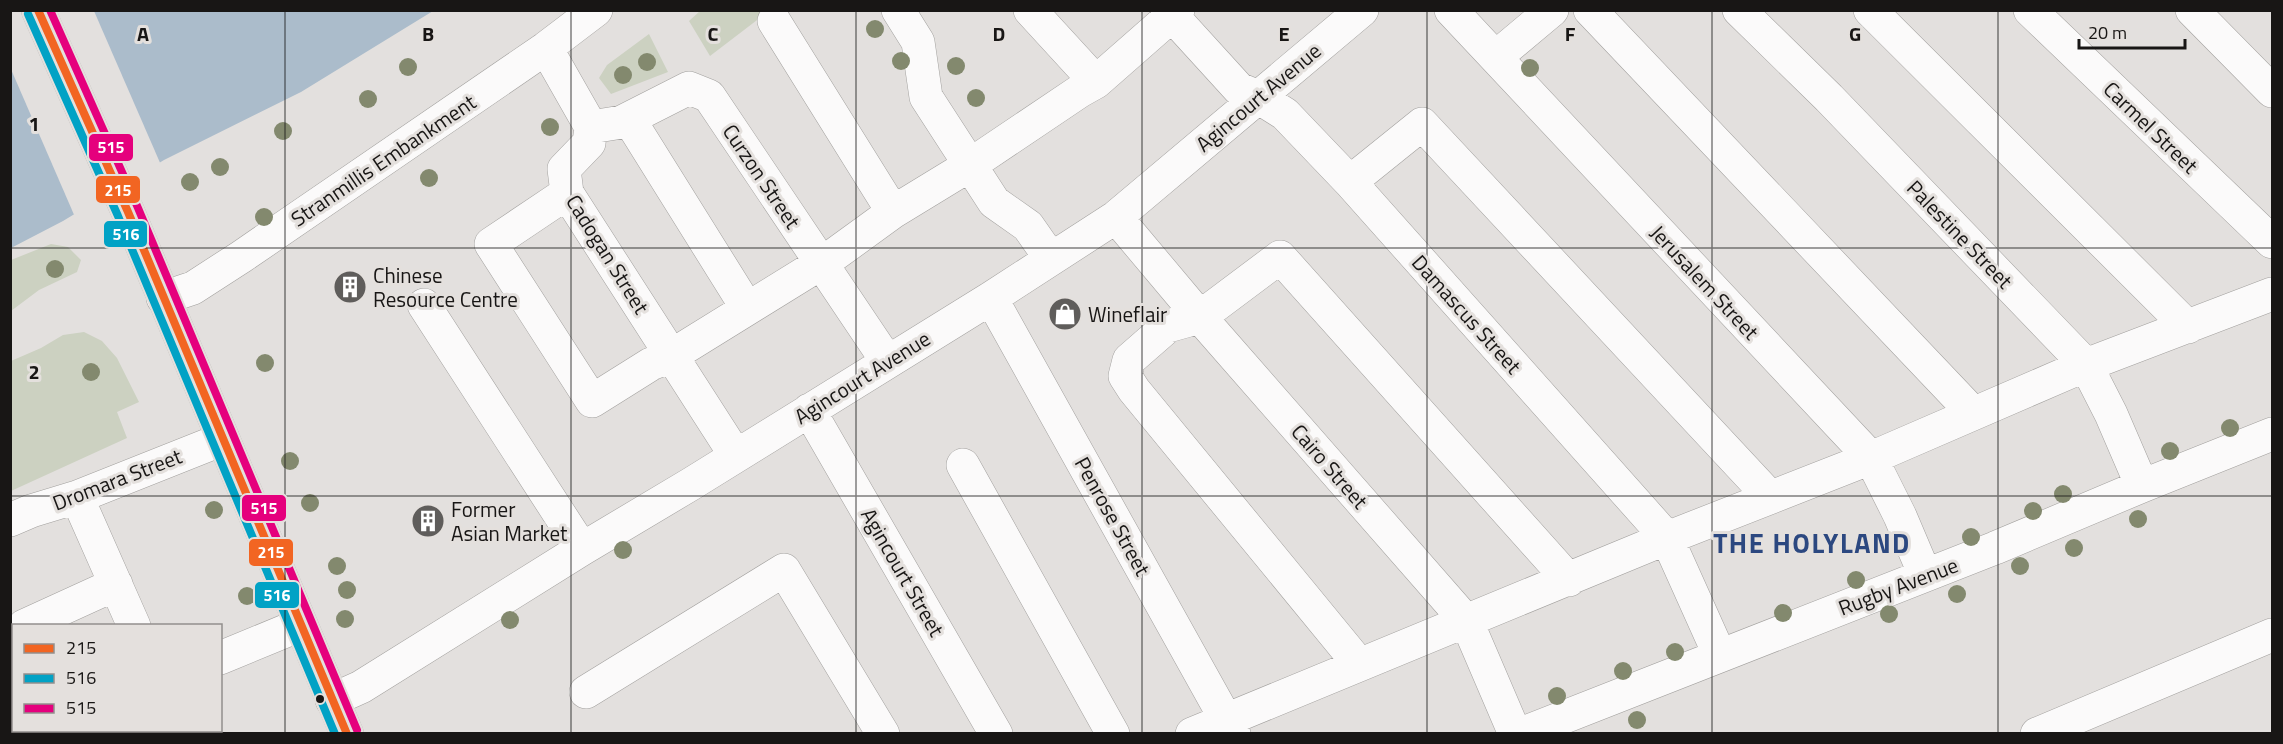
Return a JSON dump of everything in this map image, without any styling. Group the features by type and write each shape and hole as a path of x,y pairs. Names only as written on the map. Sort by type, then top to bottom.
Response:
{"main road":[{"path":"38,10 132,223 347,734"}],"street":[{"name":"Stranmillis Embankment","path":"163,298 193,288 241,257 546,48 596,10"},
{"path":"898,10 918,42 926,97 994,202 1028,226 1051,259"},
{"path":"1030,10 1096,82"},
{"name":"Agincourt Avenue","path":"332,700 361,687 736,456 991,298 1116,217 1362,10"},
{"name":"Jerusalem Street","path":"1451,10 1871,458 1926,575"},
{"path":"1496,57 1552,10"},
{"path":"1590,10 1974,413"},
{"name":"Palestine Street","path":"1739,10 1829,98 2086,365 2111,414 2142,486"},
{"path":"1870,10 2188,327"},
{"name":"Carmel Street","path":"2030,10 2272,242"},
{"path":"2192,10 2272,91"},
{"path":"567,193 491,244 592,401 651,364 671,356 820,263 893,212 970,165 1096,82 1172,12"},
{"name":"Damascus Street","path":"1172,12 1239,89 1258,97 1285,114 1350,182 1667,538 1720,656"},
{"path":"774,21 893,212"},
{"path":"546,48 591,127"},
{"name":"Curzon Street","path":"591,127 622,122 689,88 709,96 887,361"},
{"path":"629,119 747,308"},
{"path":"1350,182 1422,124 1770,497"},
{"name":"Cadogan Street","path":"591,127 589,143 564,169 567,193 736,456"},
{"name":"Cairo Street","path":"1116,217 1200,317 1467,622 1515,734"},
{"path":"1359,664 1134,390 1125,376 1129,360 1168,326 1200,317 1280,257 1569,580"},
{"path":"1192,734 1231,726 1359,664 1467,622 1667,538 1871,458 2086,365 2272,294"},
{"name":"Penrose Street","path":"991,298 1231,726"},
{"path":"424,304 582,549"},
{"name":"Agincourt Street","path":"809,410 996,734"},
{"name":"Rugby Avenue","path":"1521,734 1926,575 2272,434"},
{"name":"Dromara Street","path":"10,520 77,497 223,439"},
{"path":"963,465 1113,734"},
{"path":"77,497 133,624"},
{"path":"586,692 784,570 883,734"},
{"path":"28,624 116,584"},
{"path":"222,657 300,625"},
{"path":"2037,734 2272,635"}],"green space":[{"path":"700,11 769,11 710,56 689,21"},
{"path":"649,34 668,72 611,94 599,78 607,65"},
{"path":"51,244 68,247 81,260 77,272 39,290 11,311 11,260"},
{"path":"84,332 102,341 117,358 139,402 117,412 127,438 11,491 11,361 63,335"}],"water":[{"path":"11,11 433,11 301,92 164,160 63,221 11,248"}],"pier":[{"path":"11,11 94,11 161,165 75,217 10,67"}],"transit line":[{"name":"215","path":"38,10 128,212 347,734"},
{"name":"515","path":"50,10 138,208 357,730"},
{"name":"516","path":"28,14 118,216 335,734"}],"place":[{"name":"Chinese Resource Centre","path":"350,287"},
{"name":"Wineflair","path":"1065,314"},
{"name":"Former Asian Market","path":"428,521"}],"district":[{"name":"THE HOLYLAND","path":"1812,542"}]}
